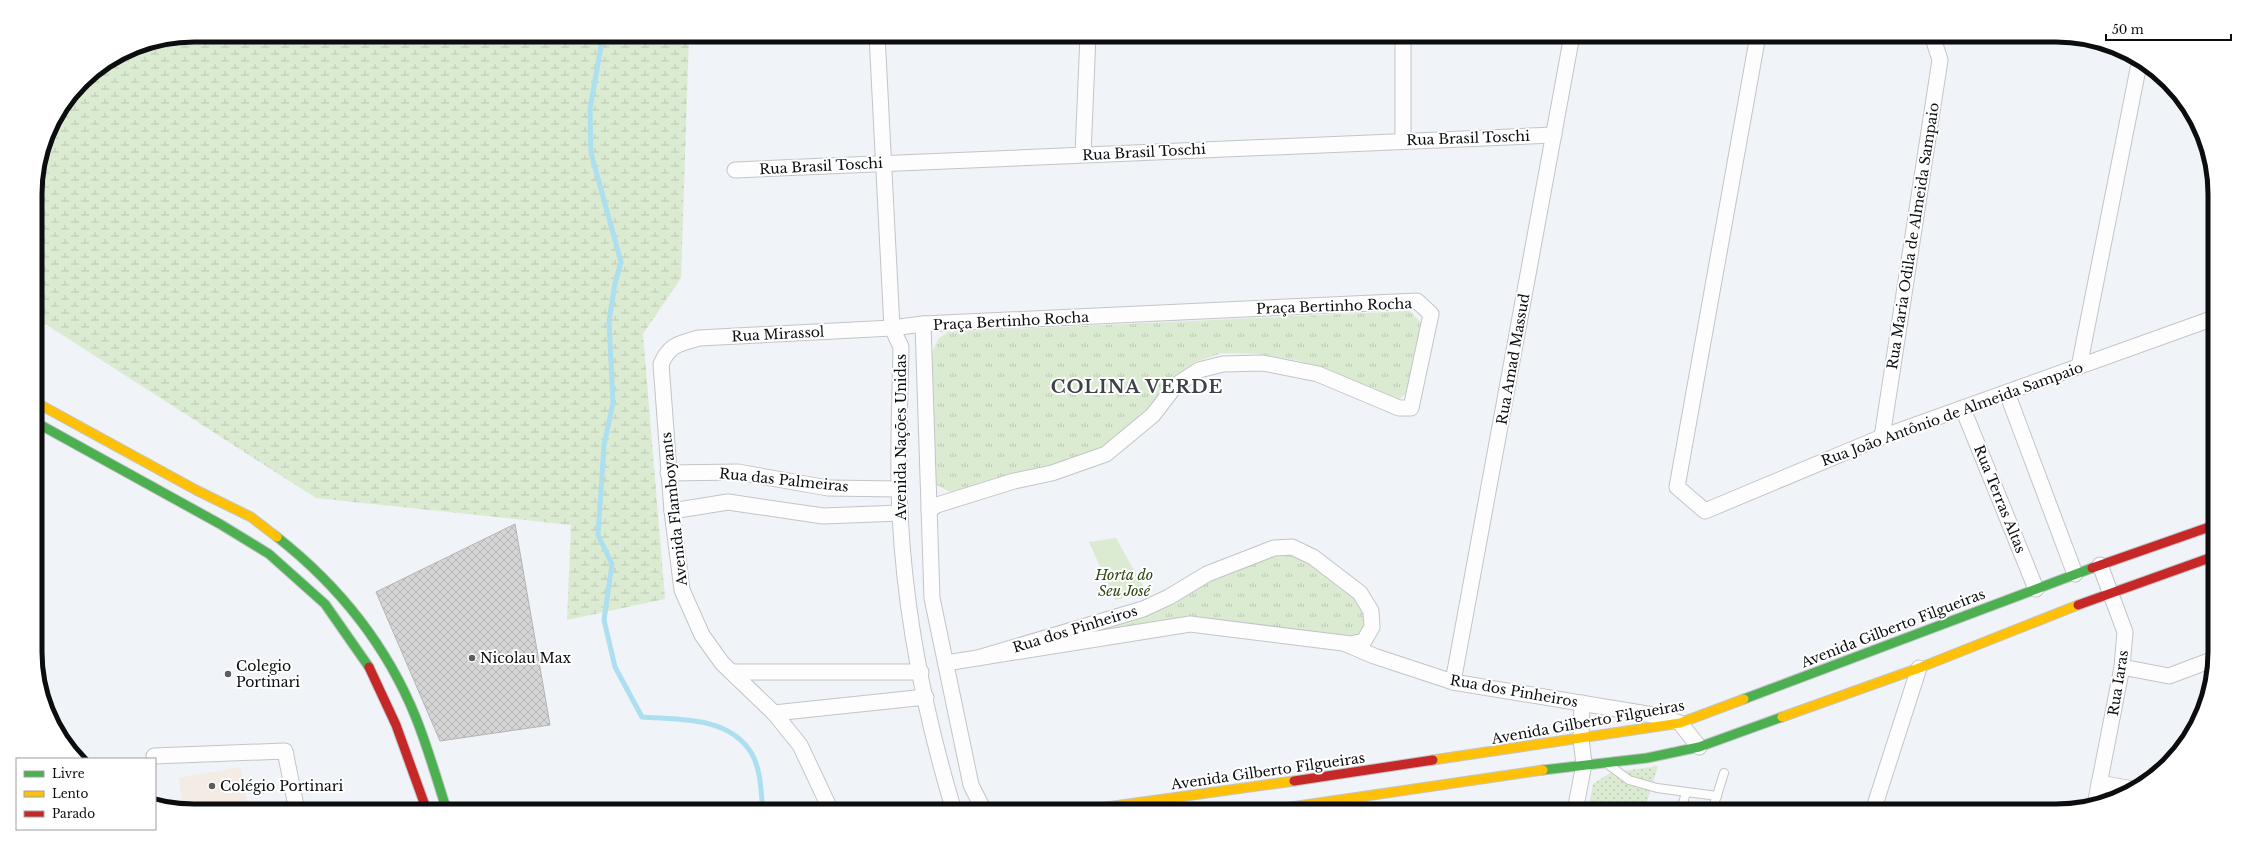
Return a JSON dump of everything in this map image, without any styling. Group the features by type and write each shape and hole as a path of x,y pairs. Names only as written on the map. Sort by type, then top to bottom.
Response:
{"main road":[{"path":"42,406 196,490 251,517 303,558 350,606 386,657 406,721 425,804"},
{"path":"42,427 220,524 269,554 325,604 406,721 445,804"},
{"name":"Avenida Gilberto Filgueiras","path":"1141,804 1249,792 1680,723 2017,601 2036,589 2208,527"},
{"path":"1312,804 1584,764 1646,758 1699,747 1919,668 2025,622 2208,558"}],"street":[{"name":"Avenida Nações Unidas","path":"877,42 892,328 900,348 900,513 908,599 926,697 952,804"},
{"path":"1083,154 1088,42"},
{"path":"1402,42 1404,140"},
{"name":"Rua Amad Massud","path":"1453,682 1571,42"},
{"name":"Rua João Antônio de Almeida Sampaio","path":"1757,42 1677,487 1705,511 1882,437 2208,320"},
{"name":"Rua Maria Odila de Almeida Sampaio","path":"1882,437 1940,60 1934,42"},
{"path":"2079,367 2139,67"},
{"name":"Rua Brasil Toschi","path":"735,170 1404,140 1554,135"},
{"name":"Praça Bertinho Rocha","path":"892,328 923,324 1417,301 1431,314 1411,408 1399,408 1318,374 1263,363 1223,364 1199,370 1176,385 1153,415 1106,454 1052,473 1014,481 938,505 929,510"},
{"name":"Avenida Nações Unidas","path":"923,324 932,598 971,785 980,804"},
{"name":"Rua Mirassol","path":"667,352 678,345 699,338 892,328"},
{"name":"Avenida Flamboyants","path":"667,352 661,364 668,473 682,590 702,635 722,663 774,713 800,745 828,804"},
{"path":"2007,393 2075,574"},
{"name":"Rua Terras Altas","path":"1963,409 2036,589"},
{"name":"Rua das Palmeiras","path":"668,473 738,472 828,488 900,489"},
{"name":"Rua das Palmeiras","path":"672,511 728,502 822,516 900,513"},
{"name":"Rua dos Pinheiros","path":"946,663 978,658 1190,624 1345,643 1364,641 1372,627 1371,611 1360,593 1313,557 1292,547 1274,548 1207,574 1169,597 1143,609 978,658"},
{"name":"Rua Iaras","path":"2096,799 2122,667 2125,632 2100,565"},
{"name":"Rua dos Pinheiros","path":"1345,643 1374,656 1453,682 1659,716 1680,723"},
{"path":"2122,667 2169,676 2208,661"},
{"path":"1875,804 1919,668"},
{"path":"732,672 921,672"},
{"path":"774,713 926,697"},
{"path":"1577,804 1584,764 1582,703"},
{"path":"1680,723 1699,747"},
{"path":"154,756 285,751 296,804"},
{"path":"2099,783 2124,787"}],"lane":[{"path":"1606,763 1628,780 1657,788 1717,796"},
{"path":"1714,804 1724,773"},
{"path":"1683,804 1686,792"}],"shaded area":[{"name":"Colégio Portinari","path":"240,767 248,804 182,804 179,778"}],"green space":[{"path":"184,42 689,42 681,278 643,334 665,599 567,620 571,525 316,498 42,322 43,175 50,145 62,118 73,102 94,80 118,62 145,50"},
{"path":"1410,311 1421,323 1409,391 1399,399 1382,397 1348,379 1300,361 1257,354 1222,353 1195,362 1171,380 1133,429 1100,449 1048,470 994,480 950,492 935,484 931,355 938,339 948,332"},
{"name":"Horta do Seu José","path":"1116,538 1147,593 1115,600 1089,542"},
{"path":"1275,552 1291,552 1324,570 1347,587 1363,606 1368,617 1367,626 1362,637 1350,639 1190,620 1048,642"},
{"path":"1658,766 1646,804 1589,804 1593,784 1610,773"}],"building":[{"name":"Nicolau Max","path":"515,524 550,725 440,741 376,592"}],"waterway":[{"path":"601,42 590,109 591,153 621,262 615,283 609,321 613,403 604,445 598,535 612,564 604,620 615,667 642,717 703,722 718,726 731,733 743,742 755,760 760,782 762,804"}],"traffic: fast":[{"path":"42,426 220,524 269,554 325,604 369,667"},
{"path":"277,537 320,575 340,596 358,618 391,666 416,718 445,804"},
{"path":"1744,699 2092,568"},
{"path":"1543,770 1647,758 1699,747 1782,717"}],"traffic: slow":[{"path":"42,406 196,490 251,517 277,537"},
{"path":"1782,717 1919,668 2078,605"},
{"path":"1433,760 1680,723 1744,699"},
{"path":"1312,804 1543,770"},
{"path":"1128,804 1294,781"}],"traffic: jam":[{"path":"2092,568 2208,527"},
{"path":"2078,605 2208,559"},
{"path":"369,667 396,725 424,804"},
{"path":"1294,781 1433,760"}],"place":[{"name":"Nicolau Max","path":"472,658"},
{"name":"Colegio Portinari","path":"228,674"},
{"name":"Colégio Portinari","path":"212,786"}],"district":[{"name":"COLINA VERDE","path":"1137,387"}]}
